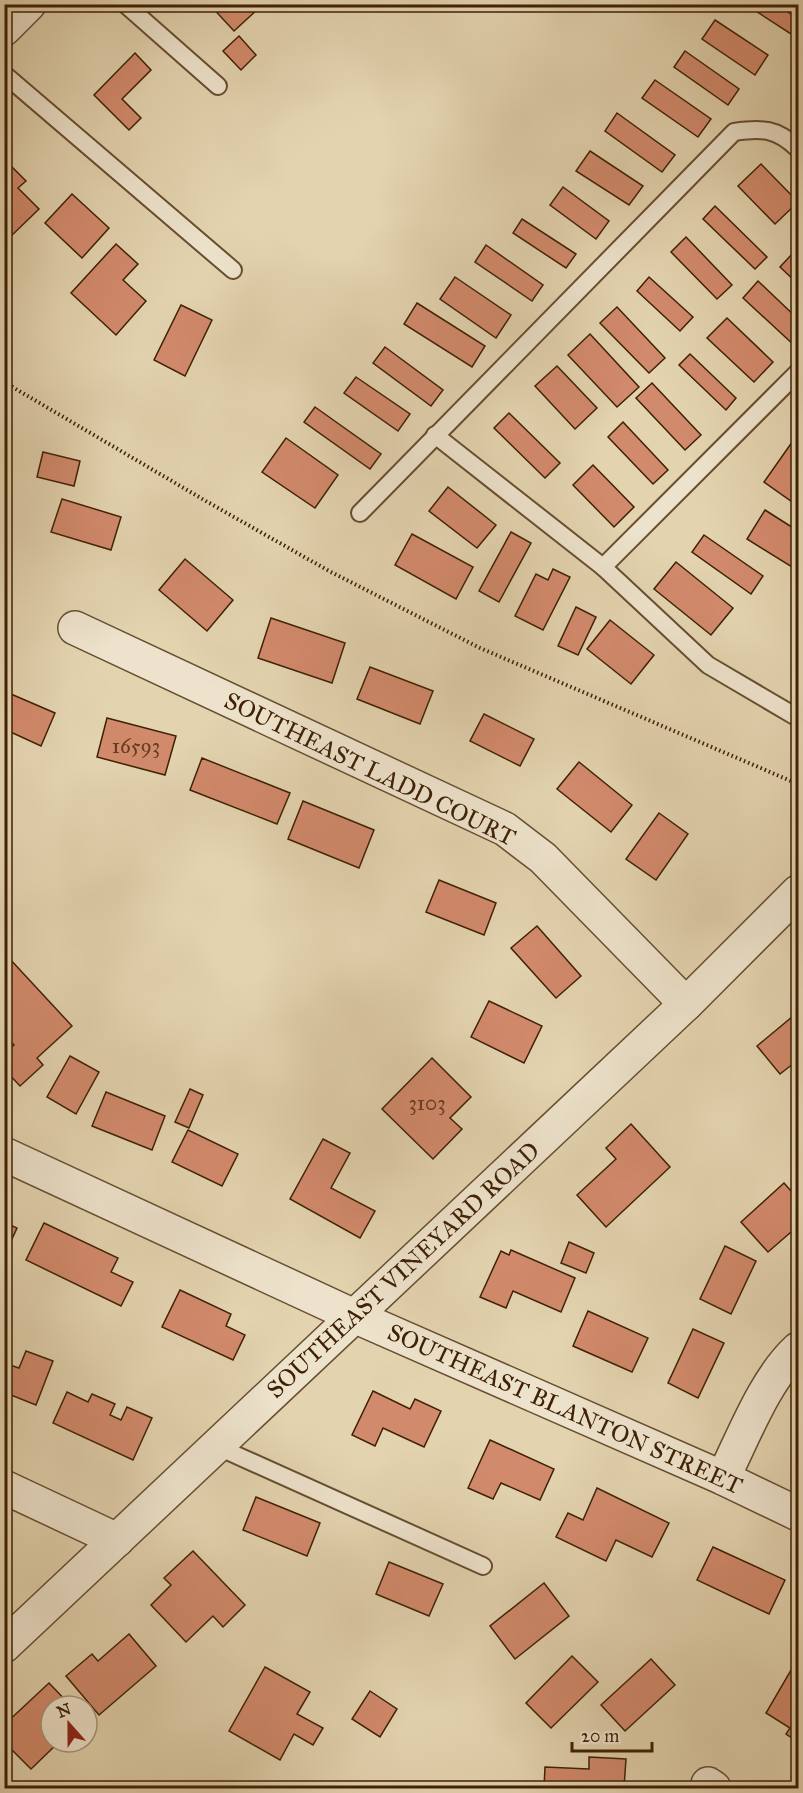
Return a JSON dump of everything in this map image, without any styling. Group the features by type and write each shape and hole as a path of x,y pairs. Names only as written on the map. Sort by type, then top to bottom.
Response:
{"street":[{"name":"SOUTHEAST LADD COURT","path":"75,628 505,829 543,858 686,1004"},
{"name":"SOUTHEAST VINEYARD ROAD","path":"4,1646 686,1004 798,892"},
{"name":"SOUTHEAST BLANTON STREET","path":"4,1154 354,1316 723,1478 798,1514"},
{"path":"723,1478 768,1389 788,1358 798,1349"},
{"path":"4,1487 117,1540"}],"lane":[{"path":"125,4 218,86"},
{"path":"4,74 233,270"},
{"path":"360,513 734,132 762,128 789,140 798,149"},
{"path":"603,567 798,372"},
{"path":"435,435 603,567 708,665 798,718"},
{"path":"216,1446 483,1566"}],"path":[{"path":"4,382 320,566 480,648 798,784"}],"building":[{"path":"209,4 254,4 258,9 234,31"},
{"path":"745,4 776,4 798,19 798,30 794,36"},
{"path":"715,20 768,55 755,75 702,39"},
{"path":"239,36 256,55 241,70 223,51"},
{"path":"685,51 739,89 728,105 674,67"},
{"path":"135,53 151,70 122,99 141,118 129,130 94,95"},
{"path":"655,80 711,119 698,137 642,98"},
{"path":"617,113 675,155 662,172 605,131"},
{"path":"590,151 643,186 629,205 576,171"},
{"path":"4,159 26,181 18,188 39,209 8,239 4,235"},
{"path":"761,164 798,202 775,224 738,186"},
{"path":"563,187 609,221 596,239 550,205"},
{"path":"72,194 109,228 82,258 45,223"},
{"path":"715,206 767,257 755,269 703,219"},
{"path":"522,219 576,254 566,268 513,233"},
{"path":"686,237 732,285 717,299 671,252"},
{"path":"116,244 138,264 123,280 146,301 116,335 71,293"},
{"path":"486,245 543,285 532,301 475,262"},
{"path":"794,252 798,256 798,284 780,267"},
{"path":"455,277 511,315 496,338 440,299"},
{"path":"649,277 693,317 680,331 637,291"},
{"path":"758,281 798,319 798,345 796,347 743,298"},
{"path":"417,303 485,346 472,367 404,324"},
{"path":"181,305 212,320 185,376 154,360"},
{"path":"617,307 665,358 649,373 600,323"},
{"path":"727,318 773,362 754,382 707,338"},
{"path":"590,334 639,387 617,407 568,355"},
{"path":"385,347 443,390 431,406 373,363"},
{"path":"690,354 736,398 726,410 679,365"},
{"path":"557,366 597,408 575,429 535,386"},
{"path":"356,377 410,414 398,431 344,393"},
{"path":"652,383 701,435 685,450 636,398"},
{"path":"315,407 381,454 370,469 304,422"},
{"path":"509,413 560,463 545,478 494,428"},
{"path":"623,422 668,470 653,484 608,437"},
{"path":"286,438 338,475 315,508 262,472"},
{"path":"795,438 798,441 798,506 764,482"},
{"path":"43,452 80,461 74,486 37,477"},
{"path":"593,465 634,507 614,527 573,485"},
{"path":"448,487 496,525 477,548 429,511"},
{"path":"62,499 121,517 111,550 51,532"},
{"path":"765,510 798,531 798,557 792,567 747,539"},
{"path":"511,532 531,543 499,602 479,591"},
{"path":"412,534 473,567 456,599 395,565"},
{"path":"704,535 763,576 751,594 692,552"},
{"path":"185,559 233,600 207,631 159,590"},
{"path":"676,562 733,608 711,635 654,589"},
{"path":"553,569 570,577 543,630 515,616 536,574 548,580"},
{"path":"576,607 596,617 578,655 558,646"},
{"path":"271,618 345,643 332,683 258,658"},
{"path":"610,620 654,655 631,684 587,649"},
{"path":"370,667 433,691 420,724 357,699"},
{"path":"4,691 55,713 41,746 4,729"},
{"path":"484,714 534,739 520,766 470,741"},
{"path":"107,718 176,736 165,775 97,757"},
{"path":"202,758 290,793 277,824 190,790"},
{"path":"579,762 632,805 611,832 557,789"},
{"path":"303,801 374,830 359,868 288,839"},
{"path":"659,813 688,834 656,880 626,859"},
{"path":"439,880 496,903 484,935 426,912"},
{"path":"537,926 581,976 556,998 511,948"},
{"path":"8,957 72,1026 37,1058 43,1065 20,1086 4,1069 4,1054 14,1045 4,1035 4,960"},
{"path":"489,1001 542,1026 524,1063 471,1037"},
{"path":"798,1012 798,1060 780,1074 757,1046"},
{"path":"70,1056 99,1072 76,1114 47,1097"},
{"path":"432,1058 471,1097 450,1118 462,1129 433,1159 382,1109"},
{"path":"190,1089 203,1095 189,1128 175,1122"},
{"path":"106,1092 165,1116 152,1150 92,1126"},
{"path":"631,1124 670,1167 606,1227 577,1195 616,1159 606,1148"},
{"path":"188,1130 238,1154 222,1186 172,1162"},
{"path":"323,1139 350,1153 331,1188 375,1211 360,1238 290,1199"},
{"path":"784,1183 798,1199 798,1226 768,1252 741,1222"},
{"path":"4,1222 17,1228 5,1254 4,1254"},
{"path":"44,1223 118,1258 111,1272 133,1282 121,1306 26,1260"},
{"path":"569,1242 594,1253 586,1273 561,1263"},
{"path":"725,1246 756,1261 731,1314 700,1299"},
{"path":"511,1250 575,1278 561,1312 513,1291 506,1308 480,1297 501,1251 509,1255"},
{"path":"180,1290 231,1314 226,1326 245,1335 233,1360 162,1327"},
{"path":"588,1311 648,1338 632,1372 573,1346"},
{"path":"693,1329 724,1343 698,1398 668,1383"},
{"path":"26,1351 53,1361 36,1405 11,1395 4,1413 4,1363 19,1368"},
{"path":"373,1391 410,1409 415,1399 441,1411 424,1447 383,1428 375,1446 352,1435"},
{"path":"67,1392 88,1402 92,1394 115,1404 110,1415 121,1420 127,1407 152,1418 133,1460 53,1423"},
{"path":"490,1440 554,1469 540,1500 501,1483 493,1499 468,1488"},
{"path":"597,1488 669,1523 652,1557 616,1540 606,1561 556,1537 568,1513 583,1520"},
{"path":"256,1497 320,1523 307,1556 243,1530"},
{"path":"713,1547 785,1580 769,1614 697,1580"},
{"path":"193,1551 245,1605 223,1627 213,1616 186,1642 151,1605 171,1585 164,1578"},
{"path":"389,1562 443,1584 429,1616 376,1594"},
{"path":"544,1583 569,1616 515,1659 490,1626"},
{"path":"129,1634 156,1666 99,1715 99,1694 81,1694 66,1676 92,1654 98,1661"},
{"path":"572,1656 598,1682 551,1728 526,1703"},
{"path":"651,1659 675,1685 625,1731 601,1705"},
{"path":"794,1665 798,1667 798,1742 786,1734 790,1728 766,1713"},
{"path":"265,1667 310,1692 297,1714 323,1728 313,1745 294,1734 280,1760 229,1731"},
{"path":"49,1683 60,1694 39,1694 39,1754 47,1754 31,1769 4,1742 4,1725"},
{"path":"370,1691 397,1709 380,1737 352,1719"},
{"path":"589,1757 626,1759 624,1788 544,1788 545,1767 589,1769"}]}
